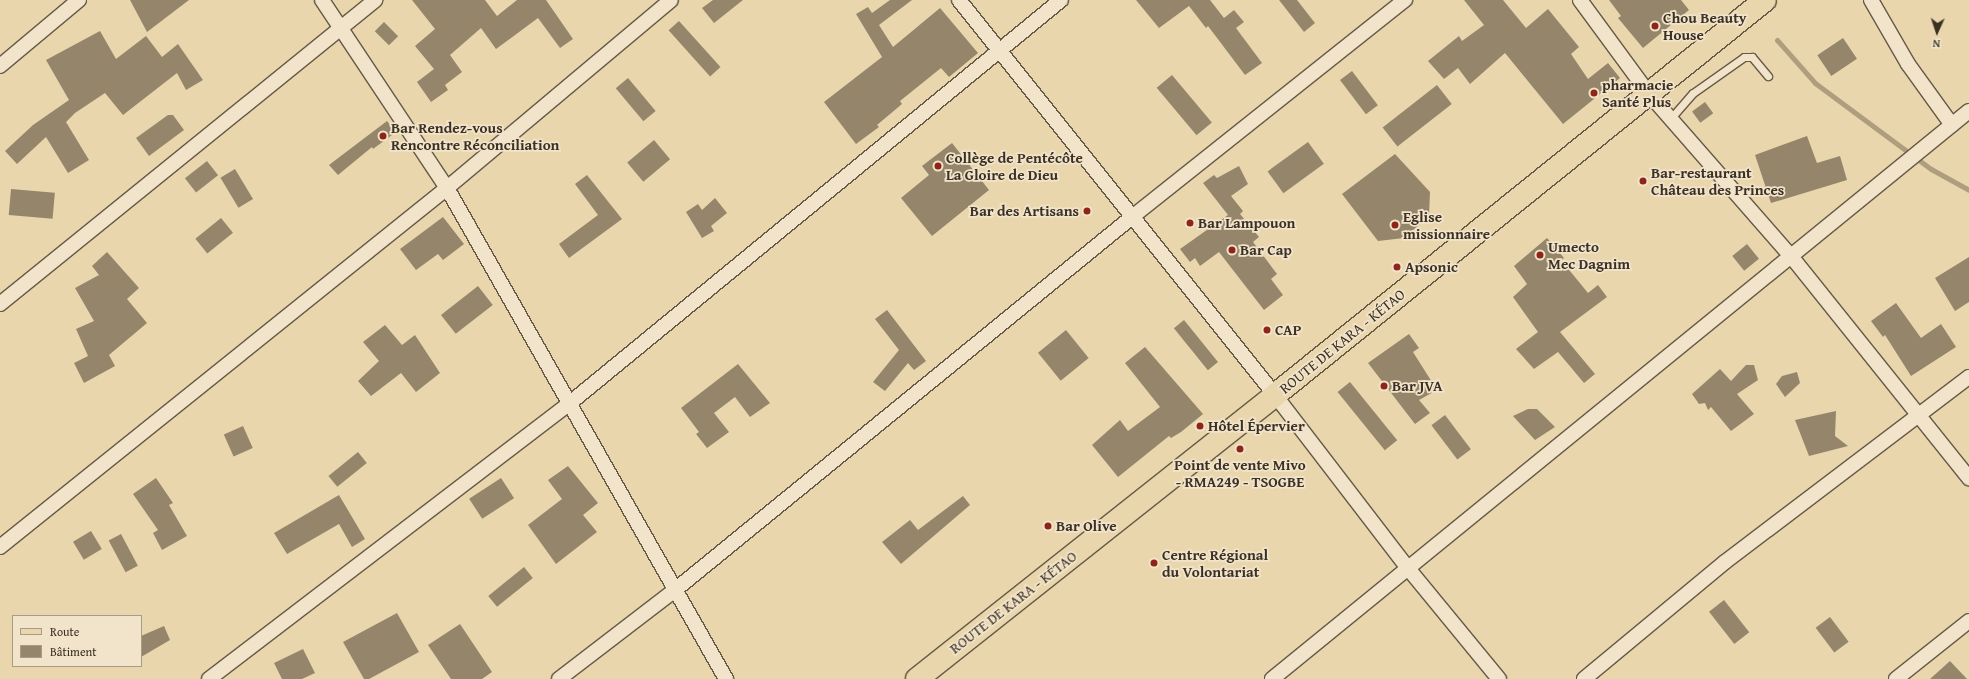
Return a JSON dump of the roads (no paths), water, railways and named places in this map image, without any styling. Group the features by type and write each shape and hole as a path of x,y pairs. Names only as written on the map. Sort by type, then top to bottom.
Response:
{"main road":[{"name":"ROUTE DE KARA - KÉTAO","path":"917,679 1275,395 1765,0"}],"street":[{"path":"0,66 79,0"},
{"path":"322,0 341,26 447,188 726,679"},
{"path":"0,304 341,26 375,0"},
{"path":"0,547 447,188 671,0"},
{"path":"959,0 1275,395 1407,567 1499,679"},
{"path":"209,679 570,403 998,50 1061,0"},
{"path":"559,679 675,590 1132,218 1405,0"},
{"path":"1580,0 1649,94 1791,256 1969,478"},
{"path":"1870,0 1908,64 1952,125"},
{"path":"1272,679 1407,567 1969,111"},
{"path":"1584,679 1725,562 1918,413 1969,377"},
{"path":"1896,679 1969,621"}],"lane":[{"path":"1671,118 1693,93 1744,57 1752,57 1768,76"}],"waterway":[{"path":"1777,40 1815,83 1931,169 1969,190"}],"place":[{"name":"Chou Beauty House","path":"1655,26"},
{"name":"pharmacie Santé Plus","path":"1594,93"},
{"name":"Bar Rendez-vous Rencontre Réconciliation","path":"383,136"},
{"name":"Collège de Pentécôte La Gloire de Dieu","path":"938,166"},
{"name":"Bar-restaurant Château des Princes","path":"1643,181"},
{"name":"Bar des Artisans","path":"1087,211"},
{"name":"Bar Lampouon","path":"1190,223"},
{"name":"Eglise missionnaire","path":"1395,225"},
{"name":"Bar Cap","path":"1232,250"},
{"name":"Umecto Mec Dagnim","path":"1540,255"},
{"name":"Apsonic","path":"1397,267"},
{"name":"CAP","path":"1267,330"},
{"name":"Bar JVA","path":"1384,386"},
{"name":"Hôtel Épervier","path":"1200,426"},
{"name":"Point de vente Mivo - RMA249 - TSOGBE","path":"1240,449"},
{"name":"Bar Olive","path":"1048,526"},
{"name":"Centre Régional du Volontariat","path":"1154,563"}]}
